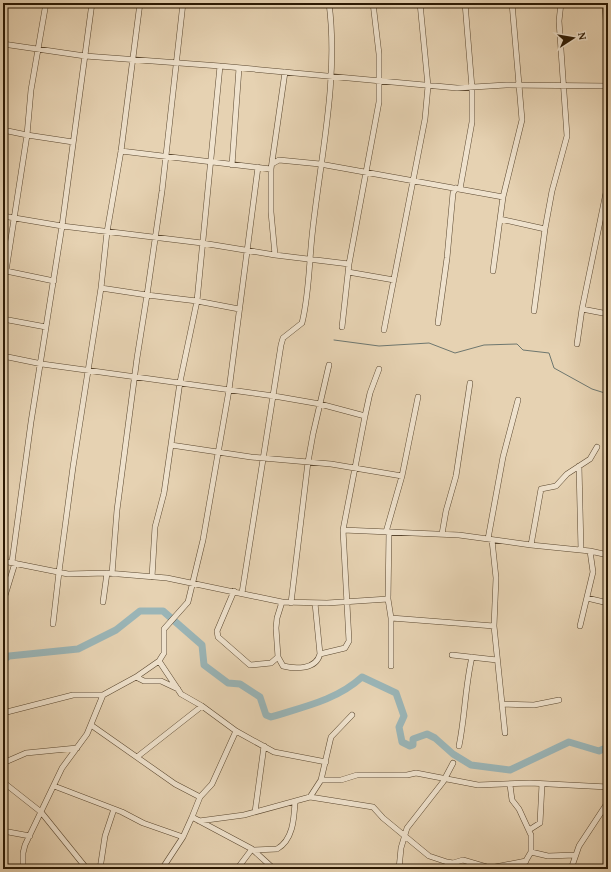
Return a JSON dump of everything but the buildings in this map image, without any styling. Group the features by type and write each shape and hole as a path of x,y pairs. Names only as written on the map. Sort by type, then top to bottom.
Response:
{"street":[{"path":"46,3 40,48 31,90 27,136 15,217 4,271 54,281"},
{"path":"3,602 13,563 31,422 42,364 92,3"},
{"path":"54,624 58,572 87,369 101,288 107,232 121,151 131,59 140,3"},
{"path":"103,602 110,573 117,510 165,157 183,3"},
{"path":"242,593 283,338 300,325 302,321 331,78 332,25 329,3"},
{"path":"342,327 349,264 379,102 380,82 373,3"},
{"path":"384,330 412,179 425,119 428,86 420,3"},
{"path":"438,323 457,190 472,122 472,88 465,3"},
{"path":"493,271 502,197 522,120 512,3"},
{"path":"534,310 545,229 552,191 567,136 559,21 561,3"},
{"path":"605,3 608,56"},
{"path":"3,44 40,48 85,56 220,66 331,78 428,86 472,88 520,85 608,86"},
{"path":"152,577 155,527 164,493 167,462 180,382 197,301 220,66"},
{"path":"232,164 239,68"},
{"path":"275,255 271,212 272,167 285,72"},
{"path":"3,130 27,136 73,142"},
{"path":"121,151 210,163 258,167 272,167 280,160"},
{"path":"273,153 280,160 320,164 367,173 412,179 450,187 457,190 502,197"},
{"path":"3,713 73,695 103,695 136,677 159,661 164,653 164,629 188,602 203,540 229,390 258,167"},
{"path":"577,344 582,309 608,183"},
{"path":"3,216 62,226 202,243 310,260 349,264"},
{"path":"500,219 545,229"},
{"path":"348,272 394,280"},
{"path":"101,288 197,301 239,309"},
{"path":"582,309 608,314"},
{"path":"3,319 46,327"},
{"path":"3,356 42,364 274,396 320,404 364,416"},
{"path":"291,603 308,462 329,365"},
{"path":"320,654 345,648 348,644 343,530 364,416 370,393 379,369"},
{"path":"442,534 446,511 456,476 470,383"},
{"path":"391,666 391,618 388,599 387,532 402,476 418,397"},
{"path":"505,733 494,626 496,578 490,540 503,457 518,400"},
{"path":"171,444 263,458 355,467 402,476"},
{"path":"531,545 541,490 543,488 553,488 567,474 590,459 597,448"},
{"path":"579,466 581,550"},
{"path":"343,530 442,534 590,551 608,555"},
{"path":"580,626 593,566 590,551"},
{"path":"3,562 68,574 110,573 152,577 193,583 291,603 388,599"},
{"path":"234,591 217,631 218,637 250,665 271,663 278,657"},
{"path":"587,598 608,603"},
{"path":"282,602 276,622 278,657 283,666 296,668 312,664 319,658 320,654 315,603"},
{"path":"391,618 494,626"},
{"path":"452,655 497,660"},
{"path":"459,746 464,726 467,678 472,658"},
{"path":"159,661 185,697 202,706 236,731 274,752 326,762"},
{"path":"136,677 144,681 161,681 178,689"},
{"path":"23,869 23,853 41,812 62,768 91,726 103,695"},
{"path":"502,704 534,705 558,700"},
{"path":"138,757 202,706"},
{"path":"310,797 321,780 332,737 352,715"},
{"path":"91,726 175,784 200,797"},
{"path":"162,869 183,837 200,797 212,784 236,731"},
{"path":"255,812 264,746"},
{"path":"3,763 26,753 77,748"},
{"path":"399,869 406,828 446,778 453,763"},
{"path":"321,780 342,780 358,775 407,775 416,773 478,785 510,785 530,783 608,787"},
{"path":"3,782 41,812 86,869"},
{"path":"529,830 540,823 542,784"},
{"path":"510,785 512,800 519,809 531,836 531,852 521,869"},
{"path":"54,786 114,809 143,823 183,837"},
{"path":"199,821 255,812 310,797 370,806 404,836 418,845 429,856 453,863 466,860 489,869 526,860"},
{"path":"253,849 277,849 287,839 292,830 295,802"},
{"path":"571,869 575,854 608,802"},
{"path":"100,869 105,836 114,809"},
{"path":"192,817 253,849 274,869"},
{"path":"3,831 30,836"},
{"path":"238,869 253,849"},
{"path":"531,852 548,856 575,854"}],"waterway":[{"path":"334,340 379,346 429,343 455,353 484,345 517,344 523,350 549,353 554,368 592,389 608,394"},
{"path":"3,660 9,656 78,649 116,630 140,611 163,611 202,645 204,665 228,683 240,684 260,697 266,715 271,717 331,697 342,692 362,677 396,693 404,716 399,727 402,742 410,746 413,745 413,739 427,734 435,738 453,754 471,765 510,770 569,742 599,751 608,747"}]}
